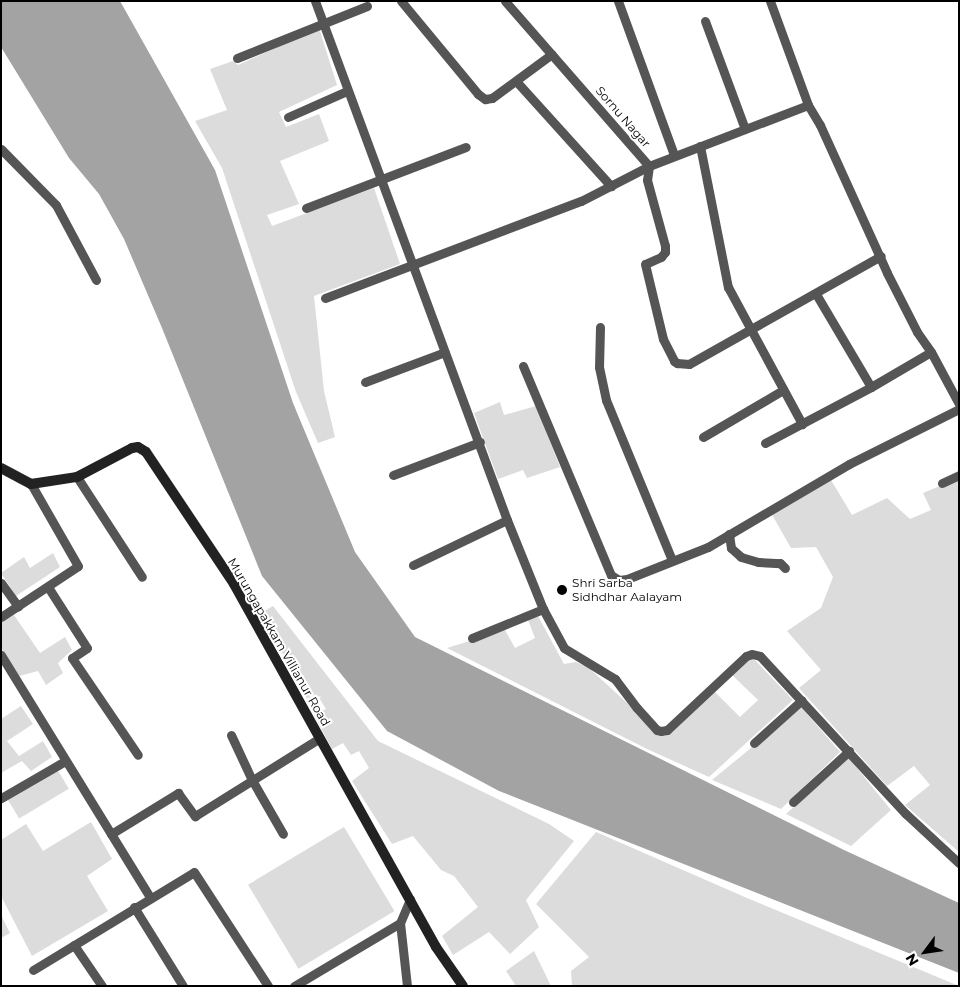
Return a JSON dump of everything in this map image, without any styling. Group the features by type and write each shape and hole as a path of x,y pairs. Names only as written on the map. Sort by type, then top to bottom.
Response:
{"main road":[{"name":"Murungapakkam Villianur Road","path":"31,484 77,477 124,451 138,447 146,452 234,584 436,947 463,986"},
{"path":"1,468 31,484"}],"street":[{"path":"315,1 347,91 382,179 412,266 480,442 507,520 543,608 564,648 615,679 657,730 667,730 746,656 752,654 760,656 906,814 959,863"},
{"path":"400,1 483,98 492,98 552,54"},
{"name":"Sornu Nagar","path":"505,1 649,166 808,105"},
{"path":"618,1 674,156"},
{"path":"770,1 808,105 820,125 917,332 931,352 959,404"},
{"path":"237,58 367,6"},
{"path":"705,21 745,129"},
{"path":"516,81 610,186"},
{"path":"288,117 347,91"},
{"path":"700,146 728,287 802,424"},
{"path":"306,208 466,147"},
{"path":"1,148 56,205 96,280"},
{"path":"649,166 647,180 665,252 661,257 645,264 663,339 674,361 688,364 881,256"},
{"path":"325,298 581,201 649,166"},
{"path":"816,294 871,387"},
{"path":"600,327 599,367 606,400 672,560"},
{"path":"365,382 445,352"},
{"path":"765,444 871,387 931,352"},
{"path":"523,366 610,575 619,580 627,579 708,546 849,464 959,409"},
{"path":"703,437 783,390"},
{"path":"393,475 480,442"},
{"path":"942,483 959,475"},
{"path":"77,477 142,577"},
{"path":"1,617 78,566 31,484"},
{"path":"412,565 507,520"},
{"path":"729,534 731,548 740,557 758,562 780,563 785,568"},
{"path":"1,583 18,606"},
{"path":"48,586 87,648 72,658 138,755"},
{"path":"472,638 543,608"},
{"path":"1,655 64,761 150,897"},
{"path":"754,743 802,700"},
{"path":"231,735 252,780 283,834"},
{"path":"111,834 178,793 195,816 320,738"},
{"path":"793,802 849,751"},
{"path":"3,795 64,761"},
{"path":"33,970 150,897 194,872 268,986"},
{"path":"407,986 400,923 410,899"},
{"path":"134,907 183,986"},
{"path":"294,986 400,923"},
{"path":"74,944 102,986"}],"shaded area":[{"path":"1,1 120,1 215,170 293,403 355,552 415,637 844,850 959,903 959,973 499,791 387,731 262,576 124,239 99,194 69,158 1,47"},
{"path":"319,28 337,85 279,112 286,127 319,114 329,141 280,161 299,204 267,215 272,226 374,188 400,264 314,296 324,391 335,437 318,443 296,392 222,168 195,121 227,110 210,69 233,61 238,65"},
{"path":"500,402 504,415 536,406 560,467 527,478 523,470 498,479 474,413"},
{"path":"959,478 959,852 905,805 930,785 914,766 887,786 799,688 821,670 787,631 821,608 833,577 816,547 791,548 771,513 831,480 852,515 887,498 910,519 931,510 923,493"},
{"path":"53,553 60,567 16,596 1,573 24,557 30,568"},
{"path":"273,606 378,741 549,824 574,841 526,900 539,927 510,954 489,932 453,955 442,936 478,907 454,876 441,870 413,836 392,844 352,781 369,768 359,751 351,755 343,743 332,749 314,715 326,709 318,696 307,699 261,613"},
{"path":"14,615 40,653 65,637 72,650 58,663 63,673 46,685 38,671 19,676 1,648 1,623"},
{"path":"538,616 564,664 576,662 589,668 626,702 657,735 665,736 715,692 740,717 758,700 731,674 753,658 793,700 709,777 647,749 447,648 505,630 515,648 535,638 528,620"},
{"path":"21,706 33,724 7,741 19,756 43,741 52,757 31,771 22,761 1,773 1,719"},
{"path":"801,707 840,752 781,809 712,780"},
{"path":"848,757 891,810 851,846 786,814"},
{"path":"57,769 69,789 19,819 7,799"},
{"path":"91,822 112,859 87,876 108,911 32,956 1,896 1,840 26,824 43,851"},
{"path":"344,827 394,911 298,969 248,885"},
{"path":"596,832 747,898 959,986 572,986 571,971 589,957 536,904"},
{"path":"1,915 10,933 1,938"},
{"path":"534,951 551,986 516,986 506,971"}],"place":[{"name":"Shri Sarba Sidhdhar Aalayam","path":"562,590"}]}
